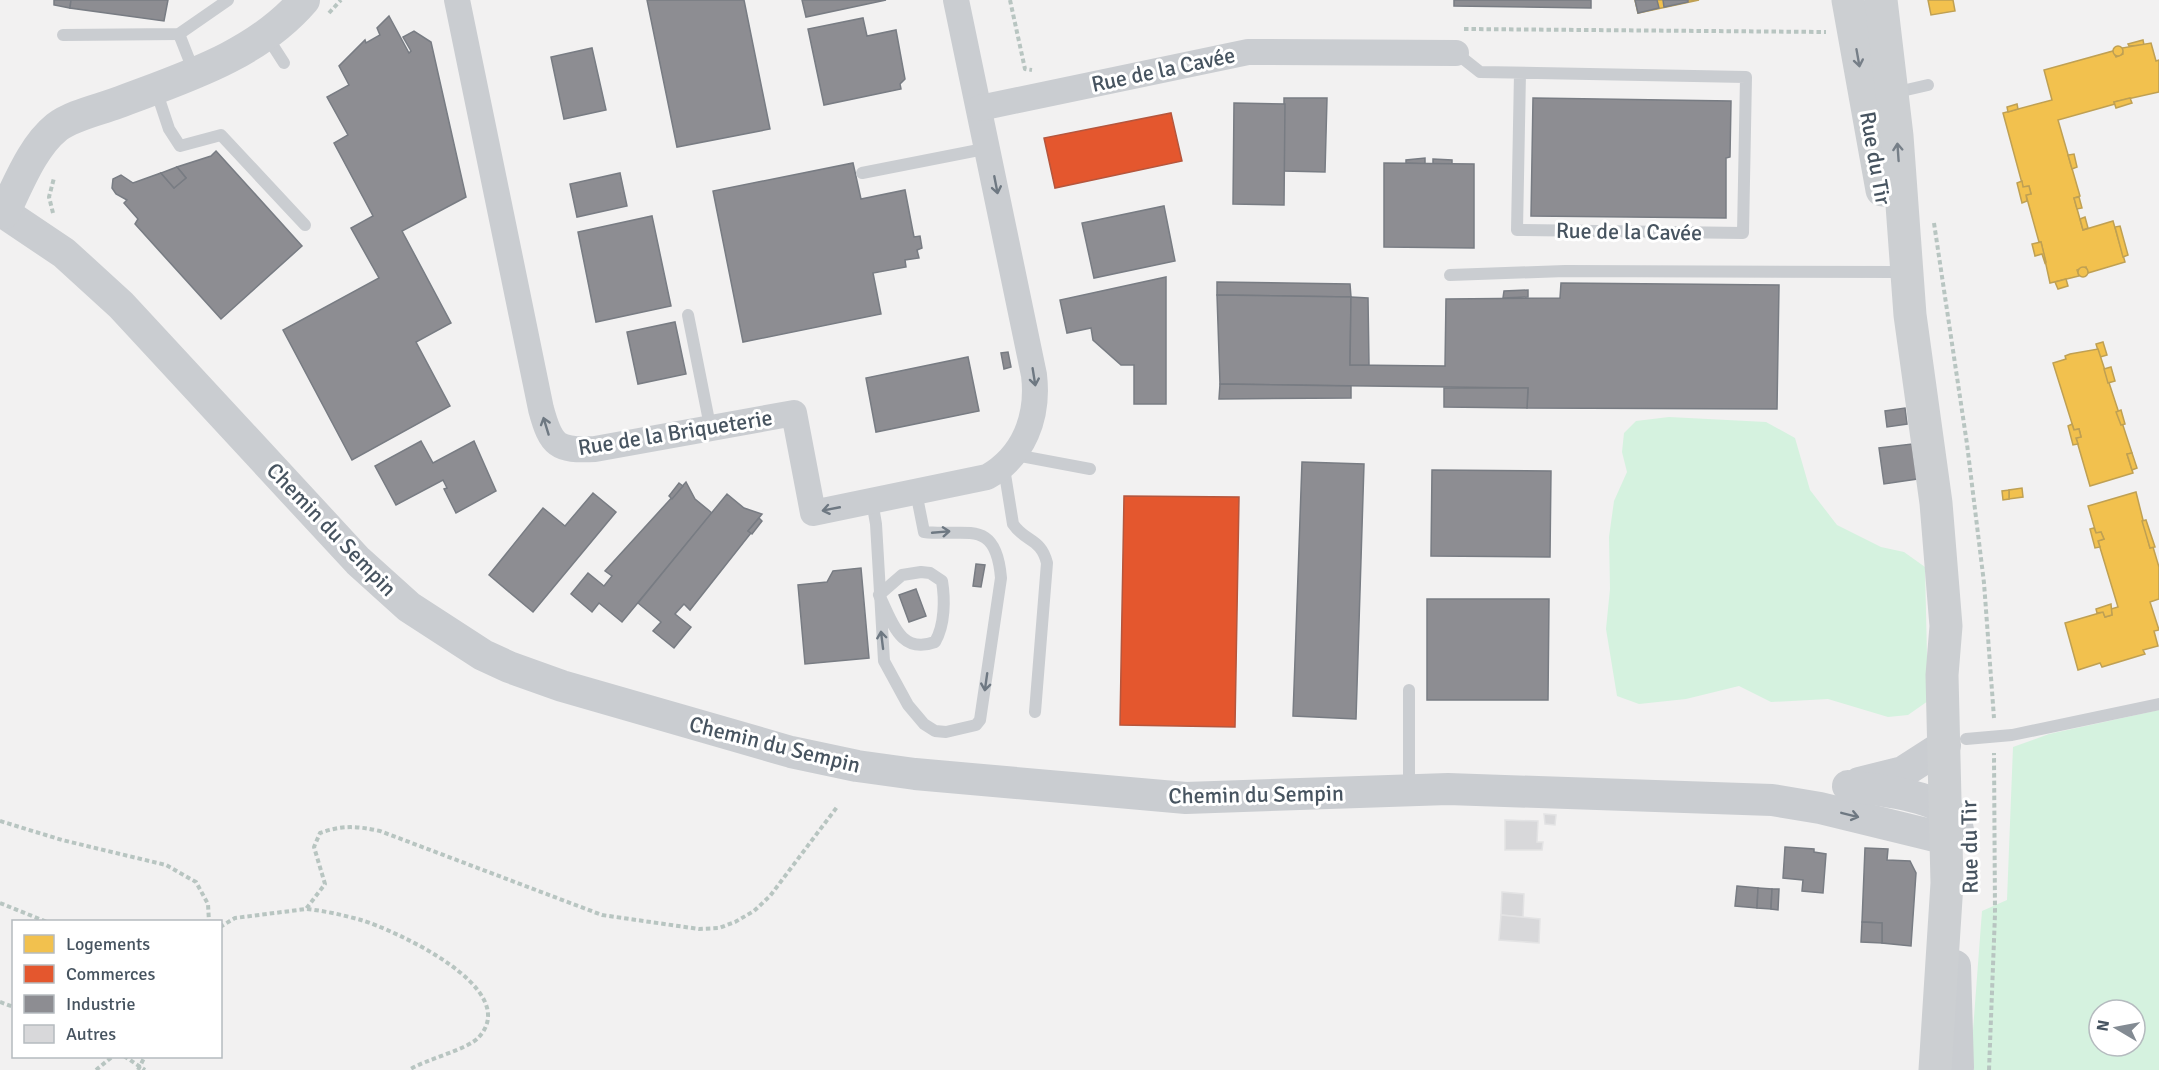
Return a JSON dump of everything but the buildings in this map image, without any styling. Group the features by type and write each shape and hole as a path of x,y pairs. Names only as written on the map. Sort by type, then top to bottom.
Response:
{"main road":[{"name":"Rue du Tir","path":"1848,0 1879,96 1936,503 1946,626 1942,675 1955,742 1970,910 1950,1069"},
{"name":"Rue du Tir","path":"1881,0 1879,96 1899,272 1910,315"},
{"name":"Rue du Tir","path":"1950,1069 1946,826 1955,742"}],"street":[{"path":"2,212 39,148 58,127 194,73 239,52 265,34 304,0"},
{"name":"Rue de la Briqueterie","path":"457,0 547,433 552,440 570,450 595,449 794,412 813,513 987,477 1010,461"},
{"path":"956,0 980,108 1036,390 1030,424 1010,461"},
{"name":"Rue de la Cavée","path":"980,108 1248,52 1456,53"},
{"name":"Chemin du Sempin","path":"2,212 64,253 121,305 384,586 438,628 509,668 562,686 759,743 857,766 1186,798 1409,789 1772,800 1946,826"},
{"name":"Chemin du Sempin","path":"1772,800 1848,786 1903,772 1955,742"},
{"name":"Chemin du Sempin","path":"1848,786 1920,797 1946,826"}],"lane":[{"path":"63,35 179,34 228,0"},
{"path":"179,34 194,73"},
{"path":"265,34 285,63"},
{"path":"1456,53 1480,72 1520,73"},
{"name":"Rue de la Cavée","path":"1520,73 1746,77 1743,232 1517,230 1520,73"},
{"path":"1879,96 1928,85"},
{"path":"156,88 169,129 180,146 221,135 305,225"},
{"path":"862,173 988,148"},
{"path":"1450,275 1565,271 1899,272"},
{"path":"688,315 710,426"},
{"path":"1035,712 1047,563 1040,544 1018,531 1013,524 1010,461 1090,469"},
{"path":"872,501 876,524 885,662 908,705 924,724 935,731 946,732 975,725 980,720 1000,578 999,558 992,544 970,532 924,532 916,492"},
{"path":"930,573 942,580 945,597 939,635 935,642 913,645 901,639 879,595 902,575 930,573"},
{"path":"1409,690 1409,789"},
{"path":"1955,742 2012,735 2159,704"}],"path":[{"path":"1010,0 1025,69 1030,71"},
{"path":"54,216 49,196 57,167"},
{"path":"306,909 325,884 314,847 320,833 338,826 355,825 380,831 602,915 677,926 719,928 754,911 770,896 837,807"},
{"path":"0,820 62,840 166,865 196,882 208,904 210,920"},
{"path":"0,903 44,920"},
{"path":"222,926 235,918 306,909 363,920 412,942 457,969 479,988 487,1006 486,1023 479,1037 409,1070"},
{"path":"96,1070 111,1058"},
{"path":"126,1058 145,1070"}],"green space":[{"path":"1669,417 1766,422 1795,438 1810,490 1837,525 1881,547 1904,552 1925,567 1928,701 1908,715 1888,717 1828,699 1771,702 1739,686 1686,699 1639,704 1617,696 1606,629 1610,589 1609,537 1614,501 1627,472 1622,452 1624,433 1636,421"},
{"path":"2159,710 2159,1070 1970,1070 1982,911 2007,900 2013,747 2049,734"}]}
